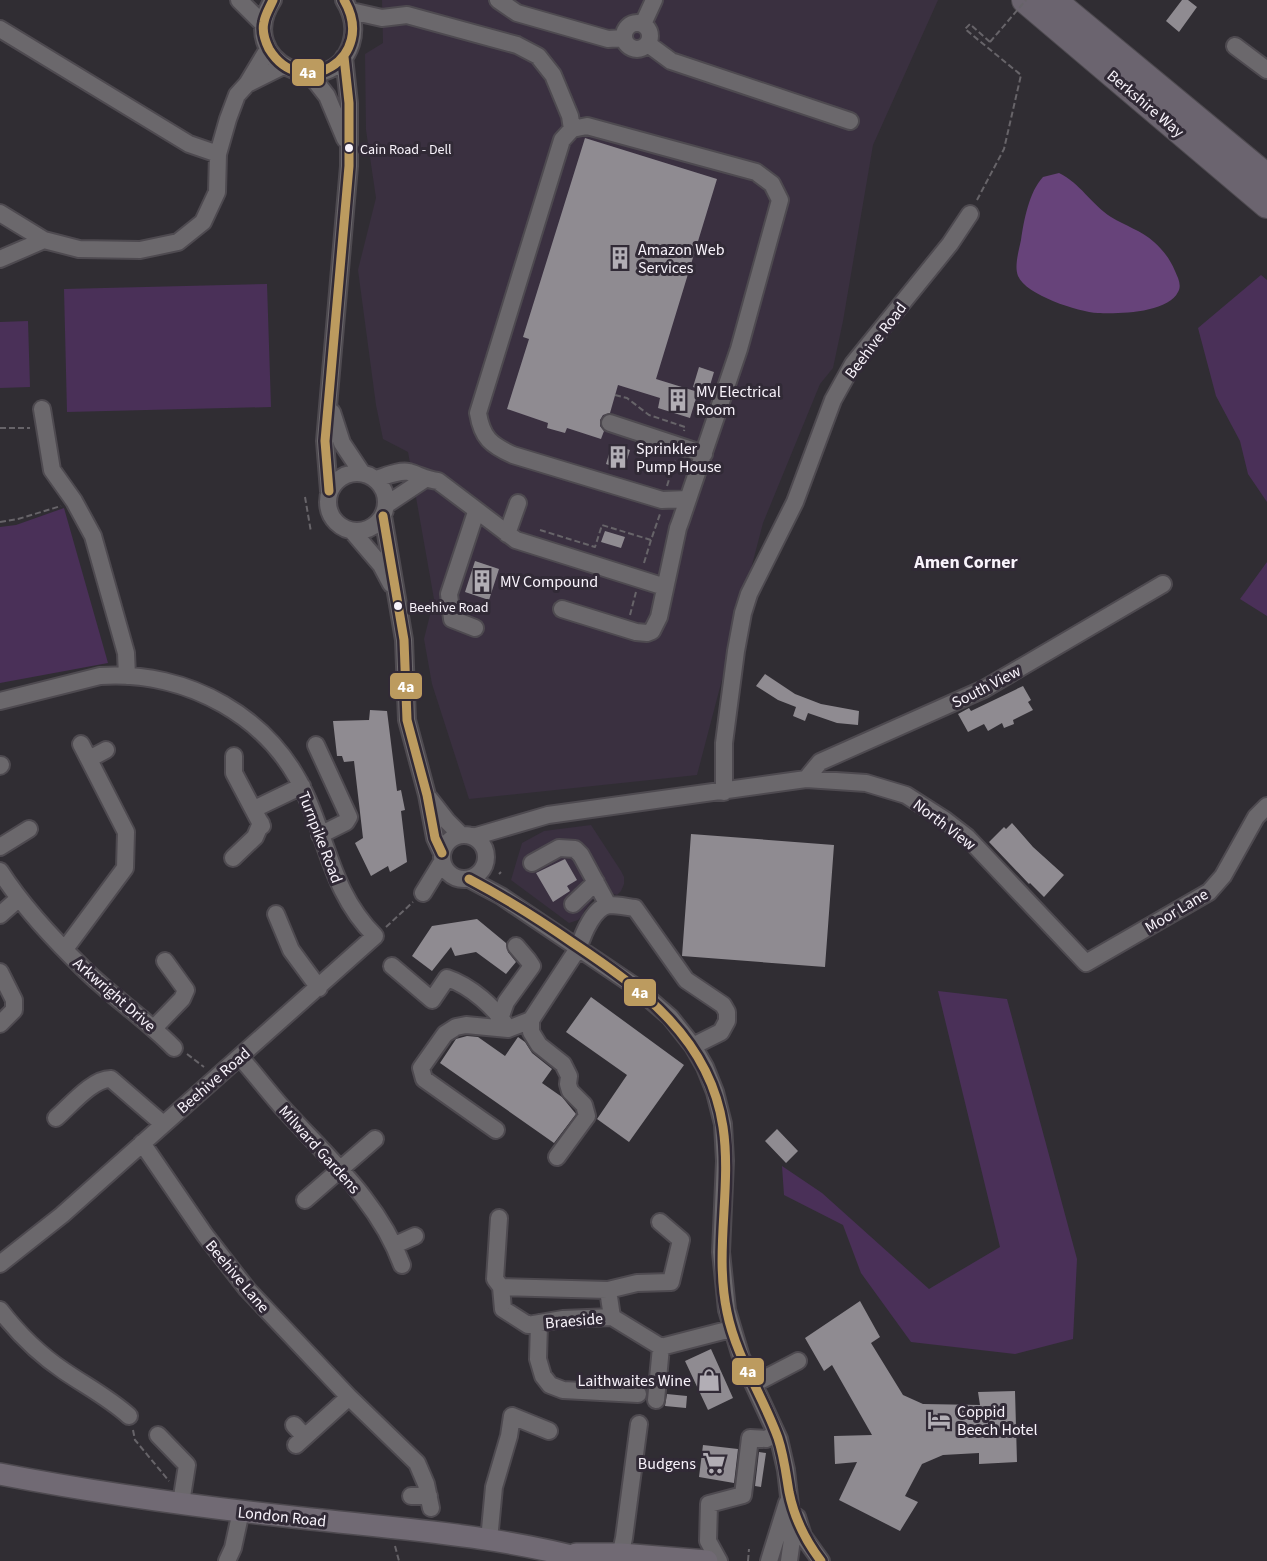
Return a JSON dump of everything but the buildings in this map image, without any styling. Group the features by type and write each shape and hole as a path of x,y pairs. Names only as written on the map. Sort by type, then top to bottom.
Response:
{"highway":[{"name":"Berkshire Way","path":"1026,0 1267,205"},
{"name":"Berkshire Way","path":"1053,0 1267,177"}],"main road":[{"name":"London Road","path":"0,1474 106,1494 489,1540 591,1561"},
{"name":"London Road","path":"565,1554 707,1561"}],"street":[{"path":"239,0 263,24"},
{"path":"273,0 267,9 263,24 268,49 283,66 309,73 328,69 344,57 350,48 354,28 348,5"},
{"path":"498,0 516,13 608,39 624,38"},
{"path":"643,24 654,0"},
{"path":"348,5 382,18"},
{"path":"353,37 382,18 407,15 516,45 538,56 553,75 570,116 572,129"},
{"path":"634,23 643,24 649,31 650,40 640,49 635,49 627,45 624,38 624,32 634,23"},
{"path":"0,29 189,144 218,154"},
{"path":"648,44 671,61 850,121"},
{"path":"1235,46 1267,70"},
{"path":"0,213 44,240 79,249 140,250 178,242 203,222 217,192 218,154 237,95 247,84 268,49"},
{"path":"344,57 349,103 349,148 347,198 325,441 329,490 327,506 338,525 352,531 381,565 395,593"},
{"path":"247,84 283,66"},
{"path":"309,73 324,91 349,148"},
{"path":"562,609 636,632 652,631 659,617 678,528 704,454 739,349 780,200 772,184 756,172 587,126 572,129 562,140 478,413 481,431 495,447 513,454 662,500 688,499"},
{"name":"Beehive Road","path":"724,792 724,743 738,642 749,594 795,502 833,400 853,364 950,244 970,214"},
{"path":"0,260 44,240"},
{"path":"329,403 338,434 385,496 384,511 404,639 407,720 444,868 501,896 579,947 655,1004 670,1017 693,1046 715,1092 723,1124 725,1161 721,1252 726,1301 731,1329 741,1357 776,1434 786,1470 793,1532 789,1561"},
{"path":"42,409 52,470 74,501 93,537 126,653 127,676"},
{"path":"610,423 704,454"},
{"path":"329,490 339,478 346,474 369,476 408,472 425,479 438,481 477,512 512,532 522,549 612,581 627,576 665,587"},
{"path":"352,531 369,528 384,511 425,479"},
{"path":"512,532 518,503"},
{"path":"475,628 452,619 449,594 477,512"},
{"name":"South View","path":"806,779 820,762 984,689 1163,584"},
{"name":"Turnpike Road","path":"0,701 100,676 127,676 183,685 219,700 267,736 284,757 302,786 333,874 367,929 375,936"},
{"path":"65,949 125,868 126,832 81,744"},
{"path":"316,745 349,817 346,822 320,835"},
{"path":"89,759 106,750"},
{"path":"233,858 255,837 256,813 234,773 234,756"},
{"name":"North View","path":"724,792 806,779 866,783 906,795 967,837 1086,963"},
{"path":"256,813 302,786"},
{"path":"423,893 448,841 476,846 510,827 548,815 662,798 724,792"},
{"path":"427,795 447,821 476,846 501,896"},
{"name":"Moor Lane","path":"1086,963 1209,892 1223,876 1256,817 1267,806"},
{"path":"0,847 29,829"},
{"path":"423,893 479,873 476,846"},
{"path":"532,863 559,848 575,849 608,905"},
{"name":"Arkwright Drive","path":"0,871 18,899 84,970 154,1028 174,1048"},
{"path":"573,904 596,882"},
{"path":"0,915 18,899"},
{"path":"557,1157 587,1116 586,1110 570,1092 569,1076 563,1064 532,1037 531,1020 602,908 608,905 635,908 686,980 723,1005 727,1012 727,1021 721,1032 693,1046"},
{"path":"276,914 291,950 319,988"},
{"name":"Beehive Road","path":"0,1264 62,1215 375,936"},
{"path":"505,1023 506,1002 532,966 516,946"},
{"path":"154,1028 183,999 186,990 165,961"},
{"path":"392,966 432,1000 447,978 462,983 505,1023"},
{"path":"0,972 14,1000 14,1010 0,1024"},
{"path":"496,1130 424,1079 421,1068 445,1034 456,1027 531,1020"},
{"name":"Milward Gardens","path":"240,1057 361,1194 395,1245 402,1265"},
{"path":"56,1118 95,1083 103,1079 111,1079 163,1124"},
{"path":"305,1200 375,1139"},
{"name":"Beehive Lane","path":"142,1143 205,1235 246,1289 349,1397 417,1463 426,1484 430,1502 411,1496"},
{"name":"Braeside","path":"499,1218 495,1279 501,1287 503,1309 528,1325 563,1319 612,1317 661,1347"},
{"path":"501,1287 608,1290 636,1282 671,1282 681,1240 660,1222"},
{"path":"395,1245 415,1236"},
{"path":"608,1290 612,1317"},
{"path":"0,1310 13,1327 61,1369 112,1402 129,1416"},
{"path":"539,1323 537,1359 543,1376 550,1384 563,1390 638,1394"},
{"path":"656,1400 661,1347 731,1329"},
{"path":"754,1384 798,1361"},
{"path":"298,1436 349,1397"},
{"path":"489,1540 494,1487 509,1436 512,1416 549,1431"},
{"path":"620,1557 639,1425"},
{"path":"719,1561 708,1541 709,1504 743,1495 750,1438 766,1438 776,1434"},
{"path":"158,1435 187,1465 181,1503"},
{"path":"769,1561 789,1493"},
{"path":"789,1493 803,1536 821,1561"},
{"path":"227,1561 233,1548 241,1511"}],"path":[{"path":"970,214 1004,148 1021,75 965,29 970,24 990,42 1026,0"},
{"path":"0,428 45,427"},
{"path":"305,497 311,532"},
{"path":"0,522 18,519 74,501"},
{"path":"512,532 595,547 602,525 651,540 660,513"},
{"path":"375,936 423,893"},
{"path":"174,1048 182,1049 215,1078"},
{"path":"129,1416 135,1440 169,1481"},
{"path":"393,1540 399,1561"},
{"path":"748,1561 749,1549"}],"shaded area":[{"path":"382,0 938,0 873,145 833,368 820,384 763,523 697,775 469,799 432,684 424,639 434,599 408,452 383,439 376,405 358,270 376,198 366,130 365,54 383,43"},
{"path":"1059,173 1073,182 1104,212 1144,235 1160,248 1171,263 1179,282 1180,287 1173,299 1142,311 1098,313 1054,301 1031,290 1023,283 1018,276 1017,263 1028,207 1034,190 1043,177"},
{"path":"1261,275 1267,280 1267,502 1248,474 1240,441 1216,396 1198,328"},
{"path":"267,284 271,407 67,412 64,289"},
{"path":"28,321 30,387 0,388 0,322"},
{"path":"64,508 108,663 0,683 0,527 16,525"},
{"path":"1267,562 1267,616 1240,599"},
{"path":"591,825 621,871 624,884 617,895 600,890 583,915 578,920 569,923 511,880 522,843 544,831"},
{"path":"938,991 1007,999 1077,1259 1073,1339 1015,1354 911,1342 861,1273 843,1225 784,1195 782,1166 822,1193 929,1289 1000,1247"}],"transit line":[{"name":"4a","path":"273,0 263,25 269,49 283,65 299,72 316,73 332,66 344,55 351,40 352,21 344,0"},
{"name":"4a","path":"329,491 325,441 349,166 349,103 344,57"},
{"name":"4a","path":"383,516 404,640 407,720 427,795 435,838 442,853"},
{"name":"4a","path":"469,879 535,918 624,979 669,1019 688,1042 704,1068 716,1096 723,1127 726,1173 722,1266 723,1289 731,1329 778,1438 797,1519 805,1537 821,1561"}],"place":[{"name":"Cain Road - Dell","path":"349,148"},
{"name":"Amazon Web Services","path":"620,258"},
{"name":"MV Electrical Room","path":"678,400"},
{"name":"Sprinkler Pump House","path":"618,457"},
{"name":"MV Compound","path":"482,581"},
{"name":"Beehive Road","path":"398,606"},
{"name":"Laithwaites Wine","path":"709,1380"},
{"name":"Coppid Beech Hotel","path":"939,1420"},
{"name":"Budgens","path":"714,1463"}],"district":[{"name":"Amen Corner","path":"966,562"}]}
